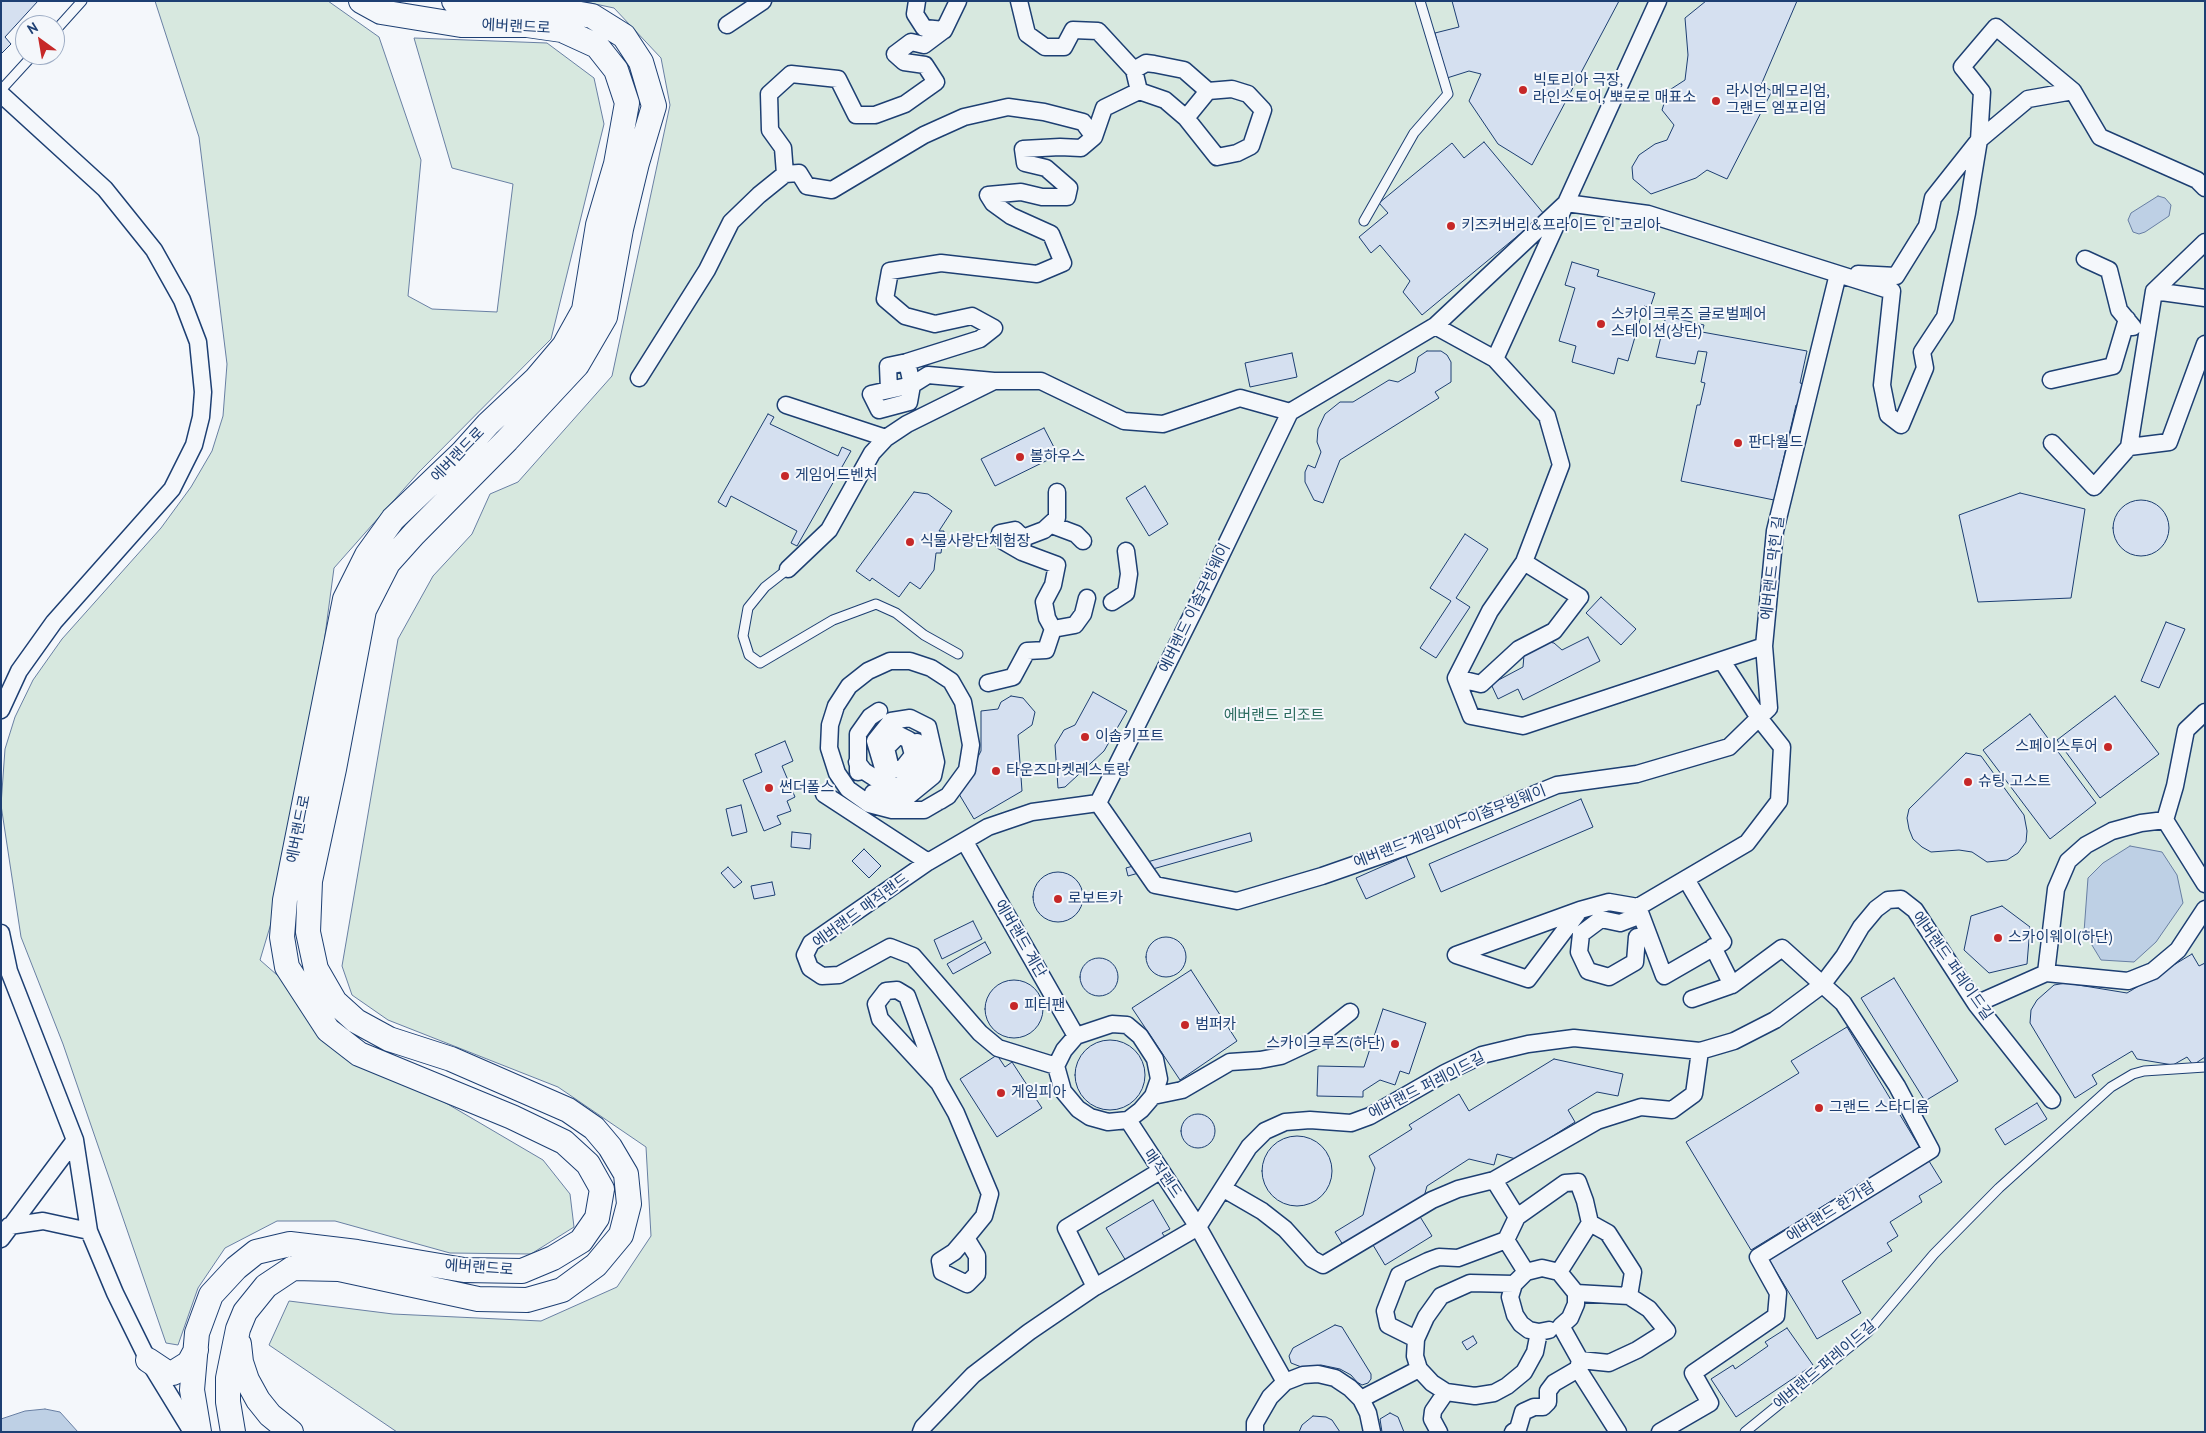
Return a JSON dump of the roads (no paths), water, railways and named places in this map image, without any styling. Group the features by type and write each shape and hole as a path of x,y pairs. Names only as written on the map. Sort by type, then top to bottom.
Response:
{"street":[{"name":"에버랜드로","path":"199,1432 192,1390 197,1333 211,1296 236,1268 256,1252 290,1244 358,1252 464,1270 522,1271 553,1258 580,1241 597,1218 602,1189 588,1164 564,1142 512,1117 358,1054 328,1030 287,967 282,937 285,900 345,599 367,555 393,519 536,379 564,346 584,310 598,225 616,164 627,103 616,70 596,46 562,30 527,25 460,25 382,12 360,1"},
{"name":"에버랜드로","path":"233,1432 228,1402 228,1378 238,1329 245,1312 266,1286 294,1268 339,1269 478,1298 526,1300 562,1290 596,1265 621,1234 630,1204 626,1174 610,1147 594,1128 568,1110 450,1059 389,1039 356,1021 335,1002 316,969 308,932 310,881 334,769 364,610 388,563 571,372 605,317 621,229 637,163 654,106 641,62 624,36 592,16 528,5 454,1"},
{"path":"727,25 763,1"},
{"path":"917,1 915,14 924,28 944,30"},
{"path":"785,174 783,148 770,130 769,94 791,74 838,79 856,116 874,115 905,104 936,82 925,65 904,62 895,54 911,42 924,45 944,30 958,1"},
{"path":"1019,1 1028,34 1045,47 1064,47 1073,30 1098,31 1134,70 1139,91"},
{"path":"1495,359 1658,1"},
{"path":"1566,203 1648,214 1892,291 1882,385 1888,414 1901,425 1925,368 1922,352 1945,317 1967,213 1979,140 1982,92 1962,67 1996,27 2073,91 2100,137 2197,180 2205,188"},
{"path":"889,390 888,366 907,362 980,339 994,328 972,316 935,324 905,316 885,299 890,271 941,262 1037,274 1063,263 1051,234 1011,216 993,204 988,195 1021,192 1042,196 1067,197 1069,188 1046,168 1025,162 1023,149 1060,146 1081,148 1094,137 1104,108 1139,91 1165,100 1186,118 1217,157 1237,153 1251,146 1263,110 1248,94 1232,89 1208,91 1184,70 1146,63 1134,70"},
{"path":"1186,118 1208,91"},
{"path":"1838,274 1896,276 1927,226 1933,198 1979,140 2028,99 2073,91"},
{"path":"1,94 105,189 154,250 178,293 198,342 202,392 201,418 194,445 172,488 54,622 19,671 1,710"},
{"path":"640,378 707,270 730,222 759,194 785,174 799,173 807,186 832,190 924,135 964,117 1008,107 1044,112 1084,122 1094,137"},
{"path":"907,362 912,385 909,402 879,410 871,394 912,385 928,375 994,381 1041,381 1124,421 1163,424 1240,398 1290,412 1435,326 1566,203"},
{"path":"2052,443 2094,487 2129,447 2154,291 2205,242"},
{"path":"2085,259 2109,270 2119,310 2146,342"},
{"name":"에버랜드 막힌 길","path":"1764,646 1775,531 1838,274"},
{"path":"2154,291 2205,298"},
{"path":"2051,380 2113,366 2127,319"},
{"path":"1435,326 1495,359 1547,416 1561,465 1524,562 1490,611 1456,678 1471,716 1523,726 1764,646"},
{"path":"2129,447 2169,442 2205,344"},
{"path":"788,569 829,530 872,453 886,438 907,424 994,381"},
{"path":"786,405 886,438"},
{"name":"에버랜드 이솝무빙웨이","path":"1098,803 1198,603 1290,412"},
{"path":"1022,545 1052,525 1057,518 1057,492"},
{"path":"1052,525 1076,534 1083,540"},
{"path":"1002,537 1022,545 1057,565 1053,585 1044,602 1047,618 1054,629"},
{"path":"1112,602 1126,594 1129,574 1126,551"},
{"path":"1456,678 1481,684 1520,650 1554,631 1580,597 1524,562"},
{"path":"1054,629 1074,625 1083,614 1087,598"},
{"path":"988,683 1013,677 1027,651 1046,650 1054,629"},
{"name":"에버랜드 게임피아~이솝무빙웨이","path":"1098,803 1155,885 1237,901 1322,876 1408,846 1558,786 1637,774 1729,747 1769,708 1764,646"},
{"path":"879,711 870,716 858,734 856,770 874,793 892,810 924,810 944,799 967,770 971,745 963,702 951,681 931,668 910,661 890,661 868,671 849,686 836,706 832,719 829,748 838,773 848,789 869,804 892,810"},
{"path":"1638,937 1635,962 1609,977 1588,971 1579,952 1581,934 1601,919 1620,923 1686,879 1748,843 1779,801 1782,747 1759,718 1722,661"},
{"path":"2205,712 2186,730 2175,786 2165,820 2205,884"},
{"path":"874,793 906,798 933,776 936,762 928,727 910,718 891,721 875,741 883,768 902,769 913,755 910,740 899,736"},
{"path":"857,762 881,782 898,786 921,772 922,760 915,736 899,736 886,748 890,769"},
{"path":"824,794 928,862"},
{"name":"에버랜드 매직랜드","path":"1056,1066 998,1048 980,1033 913,956 890,947 839,975 822,976 810,968 805,955 812,943 928,862 988,827 1032,812 1098,803"},
{"path":"2046,973 2056,889 2068,861 2086,846 2112,831 2141,823 2165,820"},
{"name":"에버랜드 계단","path":"965,842 1076,1036"},
{"path":"1640,911 1664,976 1723,942 1686,879"},
{"name":"에버랜드 퍼레이드길","path":"1198,1227 1249,1147 1265,1131 1285,1122 1310,1120 1351,1123 1370,1116 1445,1073 1482,1055 1528,1044 1574,1038 1700,1051 1734,1041 1775,1020 1822,985 1844,956 1861,927 1876,909 1888,900 1901,898 1915,910 1976,1004 2052,1100"},
{"path":"1580,910 1528,979 1456,955 1580,910 1609,902 1640,911"},
{"path":"1976,1004 2046,973 2128,981 2153,971 2178,950 2205,909"},
{"path":"1,933 5,970 74,1140 89,1231 115,1292 148,1360 192,1432"},
{"path":"1692,999 1732,985 1713,947"},
{"name":"에버랜드 한가람","path":"1660,1432 1710,1403 1693,1373 1776,1316 1778,1293 1758,1257 1931,1150 1896,1086 1843,1003 1782,948 1732,985"},
{"path":"939,1083 880,1019 876,1004 886,991 897,990 907,996 939,1083 956,1113 990,1194 984,1216 966,1238"},
{"path":"1153,1096 1182,1090 1230,1062 1282,1056 1313,1041 1350,1012"},
{"path":"1112,1024 1127,1025 1140,1036 1156,1059 1159,1078 1153,1096 1141,1110 1128,1120 1108,1122 1090,1117 1078,1109 1063,1092 1056,1066 1064,1050 1076,1036 1112,1024"},
{"path":"1224,1188 1285,1228 1312,1259 1323,1265 1432,1200 1458,1189 1494,1180 1598,1120 1641,1107 1672,1110 1694,1094 1700,1051"},
{"name":"매직랜드","path":"1128,1120 1198,1227"},
{"path":"5,1232 74,1140"},
{"path":"1095,1287 1066,1228 1160,1171"},
{"path":"1494,1180 1518,1217"},
{"path":"1416,1339 1388,1325 1385,1311 1399,1275 1439,1257 1458,1258 1506,1240 1518,1217 1565,1183 1578,1182 1590,1223 1559,1272"},
{"path":"5,1232 42,1221 89,1231"},
{"path":"1590,1223 1608,1233 1633,1272 1629,1296"},
{"path":"921,1432 923,1426 973,1375 1029,1332 1095,1287 1198,1227 1285,1382"},
{"path":"1506,1240 1526,1272"},
{"path":"1542,1268 1559,1272 1576,1293 1576,1304 1570,1318 1561,1326 1539,1332 1529,1330 1521,1324 1515,1315 1510,1297 1514,1284 1526,1272 1542,1268"},
{"path":"1514,1284 1470,1283 1441,1296 1426,1317 1416,1339 1415,1356 1419,1368 1432,1383 1446,1392 1476,1396 1494,1392 1507,1386 1524,1372 1535,1352 1539,1332"},
{"path":"1513,1432 1518,1428 1523,1412 1534,1407 1543,1407 1548,1402 1548,1391 1554,1383 1579,1364 1609,1363 1637,1350 1667,1331 1649,1309 1629,1296 1576,1293"},
{"path":"1561,1326 1579,1364 1618,1432"},
{"path":"238,1329 241,1362 247,1380 270,1415 290,1432"},
{"path":"148,1360 166,1372 173,1373 189,1363 196,1350"},
{"path":"1361,1399 1419,1368"},
{"path":"1255,1432 1255,1423 1270,1397 1285,1382 1303,1375 1335,1378 1350,1388 1361,1399 1368,1413 1372,1432"},
{"path":"1439,1432 1432,1419 1433,1411 1446,1392"}],"lane":[{"path":"65,20 82,1"},
{"path":"1364,221 1414,132 1448,94 1420,1"},
{"path":"1,90 24,65"},
{"path":"788,569 765,587 748,608 743,636 749,655 760,663 833,620 876,604 896,613 924,635 958,654"},
{"name":"에버랜드 퍼레이드길","path":"1745,1432 1868,1332 1934,1254 1999,1188 2111,1087 2133,1074 2205,1067"}],"water":[{"path":"2158,196 2165,198 2171,205 2169,216 2145,232 2139,234 2133,232 2128,220 2131,213"},
{"path":"2130,846 2162,852 2177,875 2183,903 2156,942 2134,962 2101,960 2084,932 2088,878 2103,863"},
{"path":"45,1409 60,1412 78,1432 1,1432 1,1419 25,1411"}],"place":[{"name":"빅토리아 극장, 라인스토어, 뽀로로 매표소","path":"1523,90"},
{"name":"라시언 메모리엄, 그랜드 엠포리엄","path":"1716,101"},
{"name":"키즈커버리&프라이드 인 코리아","path":"1451,226"},
{"name":"스카이크루즈 글로벌페어 스테이션(상단)","path":"1601,324"},
{"name":"판다월드","path":"1738,443"},
{"name":"볼하우스","path":"1020,457"},
{"name":"게임어드벤처","path":"785,476"},
{"name":"식물사랑단체험장","path":"910,542"},
{"name":"이솝키프트","path":"1085,737"},
{"name":"스페이스투어","path":"2108,747"},
{"name":"타운즈마켓레스토랑","path":"996,771"},
{"name":"슈팅 고스트","path":"1968,782"},
{"name":"썬더폴스","path":"769,788"},
{"name":"로보트카","path":"1058,899"},
{"name":"스카이웨이(하단)","path":"1998,938"},
{"name":"피터팬","path":"1014,1006"},
{"name":"범퍼카","path":"1185,1025"},
{"name":"스카이크루즈(하단)","path":"1395,1044"},
{"name":"게임피아","path":"1001,1093"},
{"name":"그랜드 스타디움","path":"1819,1108"}],"park label":[{"name":"에버랜드 리조트","path":"1274,716"}]}
